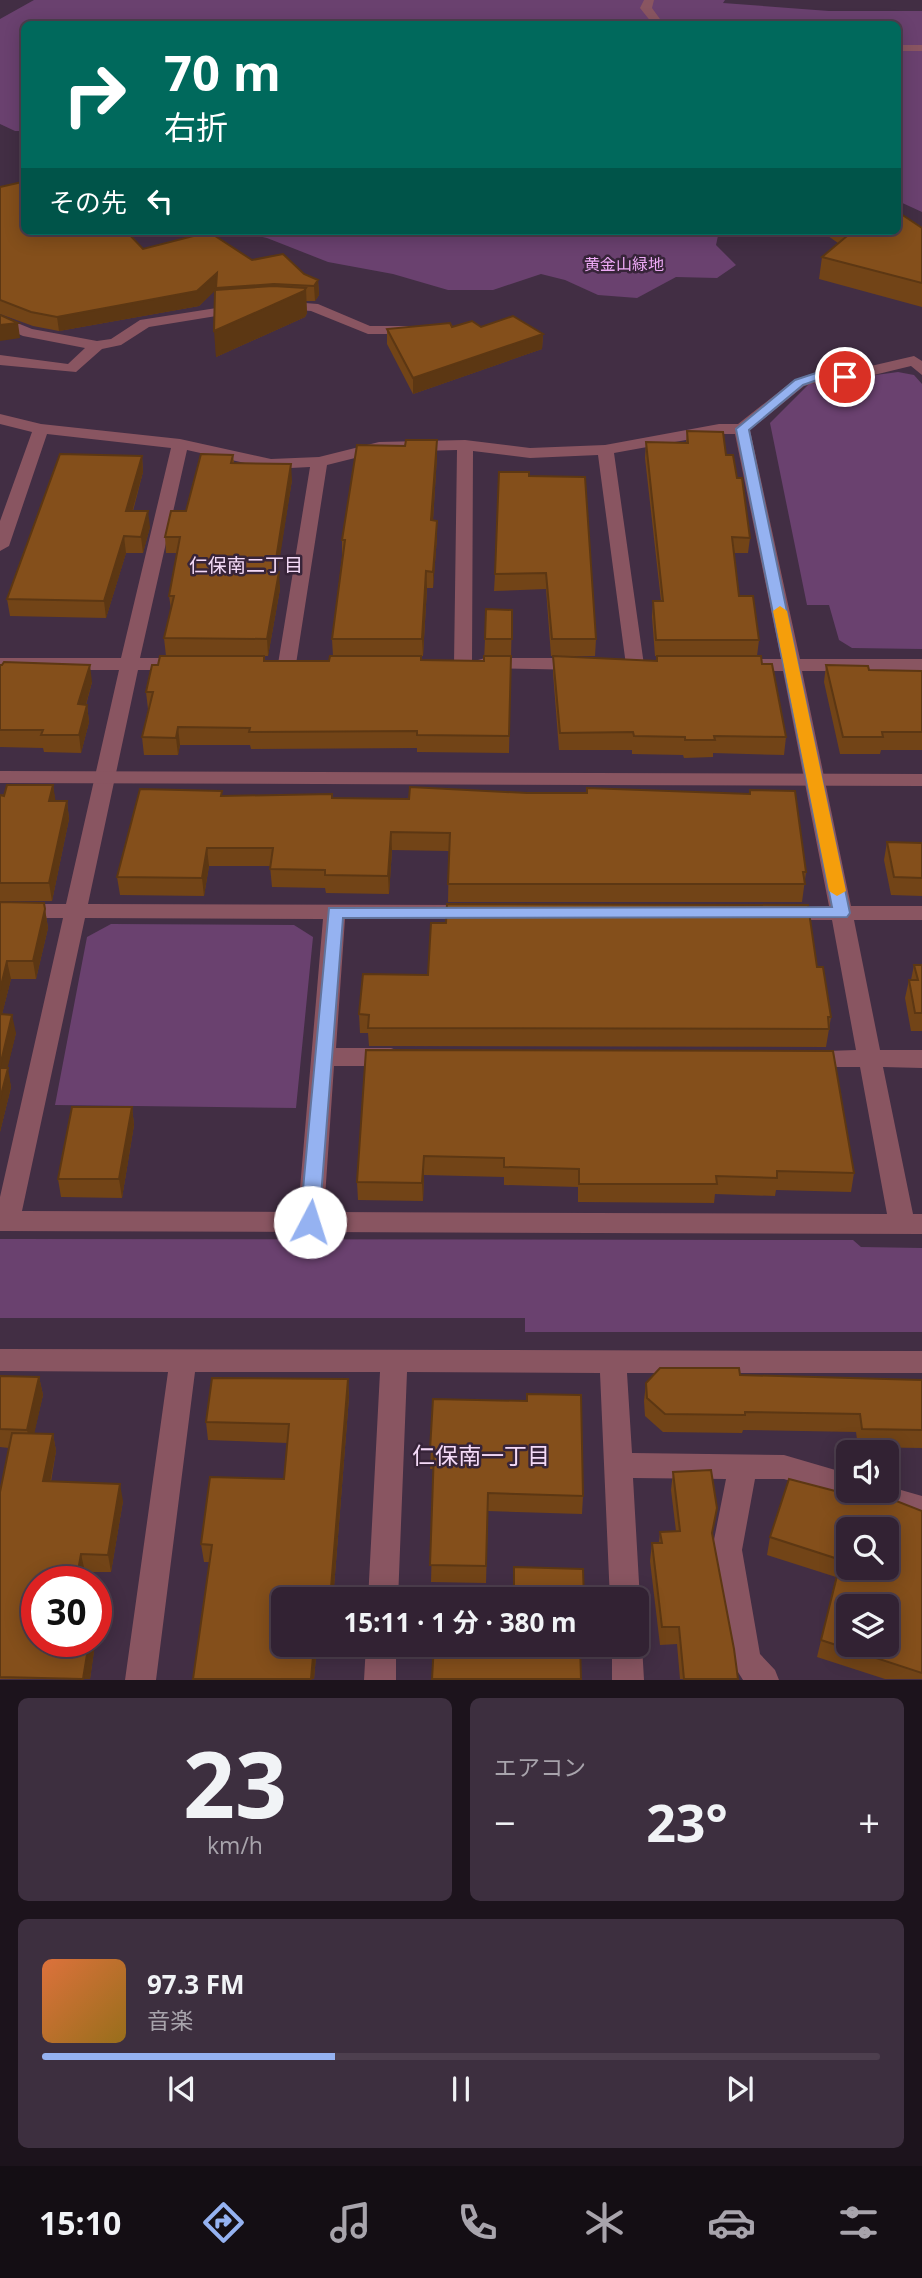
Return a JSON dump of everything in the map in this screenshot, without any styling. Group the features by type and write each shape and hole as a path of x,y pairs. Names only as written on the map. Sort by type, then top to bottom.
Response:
{"street":[{"path":"649,0 646,8 656,21"},
{"path":"901,48 922,48"},
{"path":"0,320 28,333 97,346 117,342 145,323 212,310 275,304 313,307 368,330 432,331"},
{"path":"0,360 71,369 97,346"},
{"path":"0,419 41,429 180,444 271,464 319,462 379,447 465,444 530,453 605,450 719,429 742,429 799,383 816,377 845,377 914,361 922,370"},
{"path":"0,546 41,429"},
{"path":"180,444 127,664 78,911 4,1221 912,1224 869,1059 816,781 742,429"},
{"path":"465,444 456,664 595,664"},
{"path":"605,450 635,665"},
{"path":"287,664 319,462"},
{"path":"0,664 207,664"},
{"path":"726,665 922,665"},
{"path":"0,777 922,780"},
{"path":"0,911 499,912"},
{"path":"310,1222 335,912"},
{"path":"760,913 922,913"},
{"path":"325,1057 409,1057"},
{"path":"785,1058 922,1059"},
{"path":"0,1360 394,1363 922,1362"},
{"path":"140,1679 183,1362"},
{"path":"613,1362 621,1465 625,1587"},
{"path":"384,1587 394,1363"},
{"path":"621,1465 784,1467 836,1483"},
{"path":"743,1466 727,1550 746,1661 764,1679"},
{"path":"899,1503 922,1510"},
{"path":"380,1679 381,1657"},
{"path":"627,1657 628,1679"}],"green space":[{"path":"34,0 725,0 723,3 829,11 922,11 922,212 901,202 901,21 21,21 21,131 15,131 0,124 0,19"},
{"name":"黄金山緑地","path":"254,235 718,235 716,245 736,265 717,278 676,277 637,298 598,295 565,280 541,274 493,290 448,290 393,274 328,262"},
{"path":"898,372 914,375 922,384 922,649 852,648 839,640 829,605 807,605 770,423 809,384"},
{"path":"111,924 294,925 313,937 296,1108 55,1105 87,937"},
{"path":"0,1239 853,1240 861,1247 922,1248 922,1332 525,1332 525,1318 0,1318"}],"building":[{"path":"21,182 21,235 130,235 143,249 197,235 214,235 252,260 283,254 304,274 318,280 314,286 274,284 216,288 217,273 197,291 57,317 31,312 0,300 0,187"},
{"path":"901,214 922,228 922,283 822,257 848,235 901,235"},
{"path":"273,286 306,288 214,331 215,290"},
{"path":"0,315 18,323 0,325"},
{"path":"513,316 543,334 413,378 387,329 450,323 452,327 472,321 481,327"},
{"path":"687,431 723,432 726,455 733,455 737,478 742,478 750,538 732,537 739,596 753,596 759,640 656,640 653,601 663,601 646,442 688,443"},
{"path":"406,440 437,440 431,520 437,521 433,572 426,571 422,639 332,639 345,540 342,540 357,445 405,446"},
{"path":"60,454 142,456 126,511 148,511 141,537 124,536 104,601 7,599"},
{"path":"201,454 233,455 231,463 291,464 274,572 279,572 267,639 164,638 174,596 169,596 180,537 165,537 171,511 186,511"},
{"path":"499,472 529,472 529,476 585,477 596,639 552,639 546,573 495,574"},
{"path":"486,609 512,610 512,639 485,639"},
{"path":"160,656 264,656 264,661 329,661 330,656 421,656 421,660 484,661 484,656 511,656 509,736 417,735 417,731 249,732 250,728 178,727 176,738 142,737 153,692 146,692 152,665 158,665"},
{"path":"553,656 657,661 657,656 761,656 762,664 772,664 786,737 714,736 715,740 685,740 685,737 634,736 633,732 560,733"},
{"path":"4,662 90,665 78,704 87,705 79,735 41,735 43,730 0,730 0,665"},
{"path":"826,665 868,666 869,670 922,671 922,732 882,732 883,737 843,737"},
{"path":"7,785 53,785 49,801 67,801 49,883 0,883 0,795 4,796"},
{"path":"410,787 527,793 587,793 587,788 750,794 750,790 795,791 806,872 803,872 805,884 448,884 450,833 391,832 388,876 325,875 325,870 270,869 273,848 207,848 202,878 117,877 140,789 222,791 221,796 332,794 332,798 409,799"},
{"path":"887,842 922,843 922,878 894,877"},
{"path":"0,902 44,903 45,909 33,961 7,961 0,990"},
{"path":"447,904 808,905 817,967 823,967 831,1017 828,1017 829,1029 368,1028 369,1015 359,1014 363,974 428,975 431,923 446,923"},
{"path":"914,965 922,965 922,1013 915,1013 909,980 918,980"},
{"path":"0,1014 12,1015 0,1066"},
{"path":"366,1050 833,1051 854,1173 777,1171 777,1178 716,1176 717,1184 579,1184 579,1169 504,1167 504,1158 424,1156 422,1183 357,1182"},
{"path":"0,1068 8,1068 0,1099"},
{"path":"72,1107 132,1107 119,1179 58,1179"},
{"path":"660,1368 739,1368 740,1375 922,1380 922,1430 862,1429 860,1414 665,1414 647,1398 646,1383"},
{"path":"0,1376 39,1377 27,1430 0,1429"},
{"path":"212,1378 348,1379 331,1587 271,1587 271,1657 313,1657 311,1679 193,1679 212,1545 201,1544 210,1477 284,1479 289,1424 206,1422"},
{"path":"527,1394 581,1395 583,1496 488,1493 486,1566 430,1565 433,1399 527,1401"},
{"path":"12,1433 53,1434 43,1481 120,1484 108,1555 81,1554 79,1566 21,1566 21,1657 87,1657 83,1679 0,1677 0,1492"},
{"path":"711,1470 717,1508 712,1533 738,1679 684,1679 679,1627 662,1627 652,1543 662,1543 660,1532 680,1531 673,1472"},
{"path":"789,1479 836,1491 836,1503 899,1502 922,1511 922,1673 873,1657 899,1657 899,1594 836,1594 836,1645 821,1640 836,1580 899,1580 899,1517 836,1517 836,1558 770,1537"},
{"path":"514,1567 583,1569 584,1587 514,1587"},
{"path":"433,1657 580,1657 581,1679 432,1679"}],"slow traffic":[{"path":"780,611 837,891"}],"district":[{"name":"仁保南二丁目","path":"246,565"},
{"name":"仁保南一丁目","path":"481,1455"}],"route":[{"path":"310,1222 335,912 842,913 742,429 799,383 816,377 845,377"}]}
